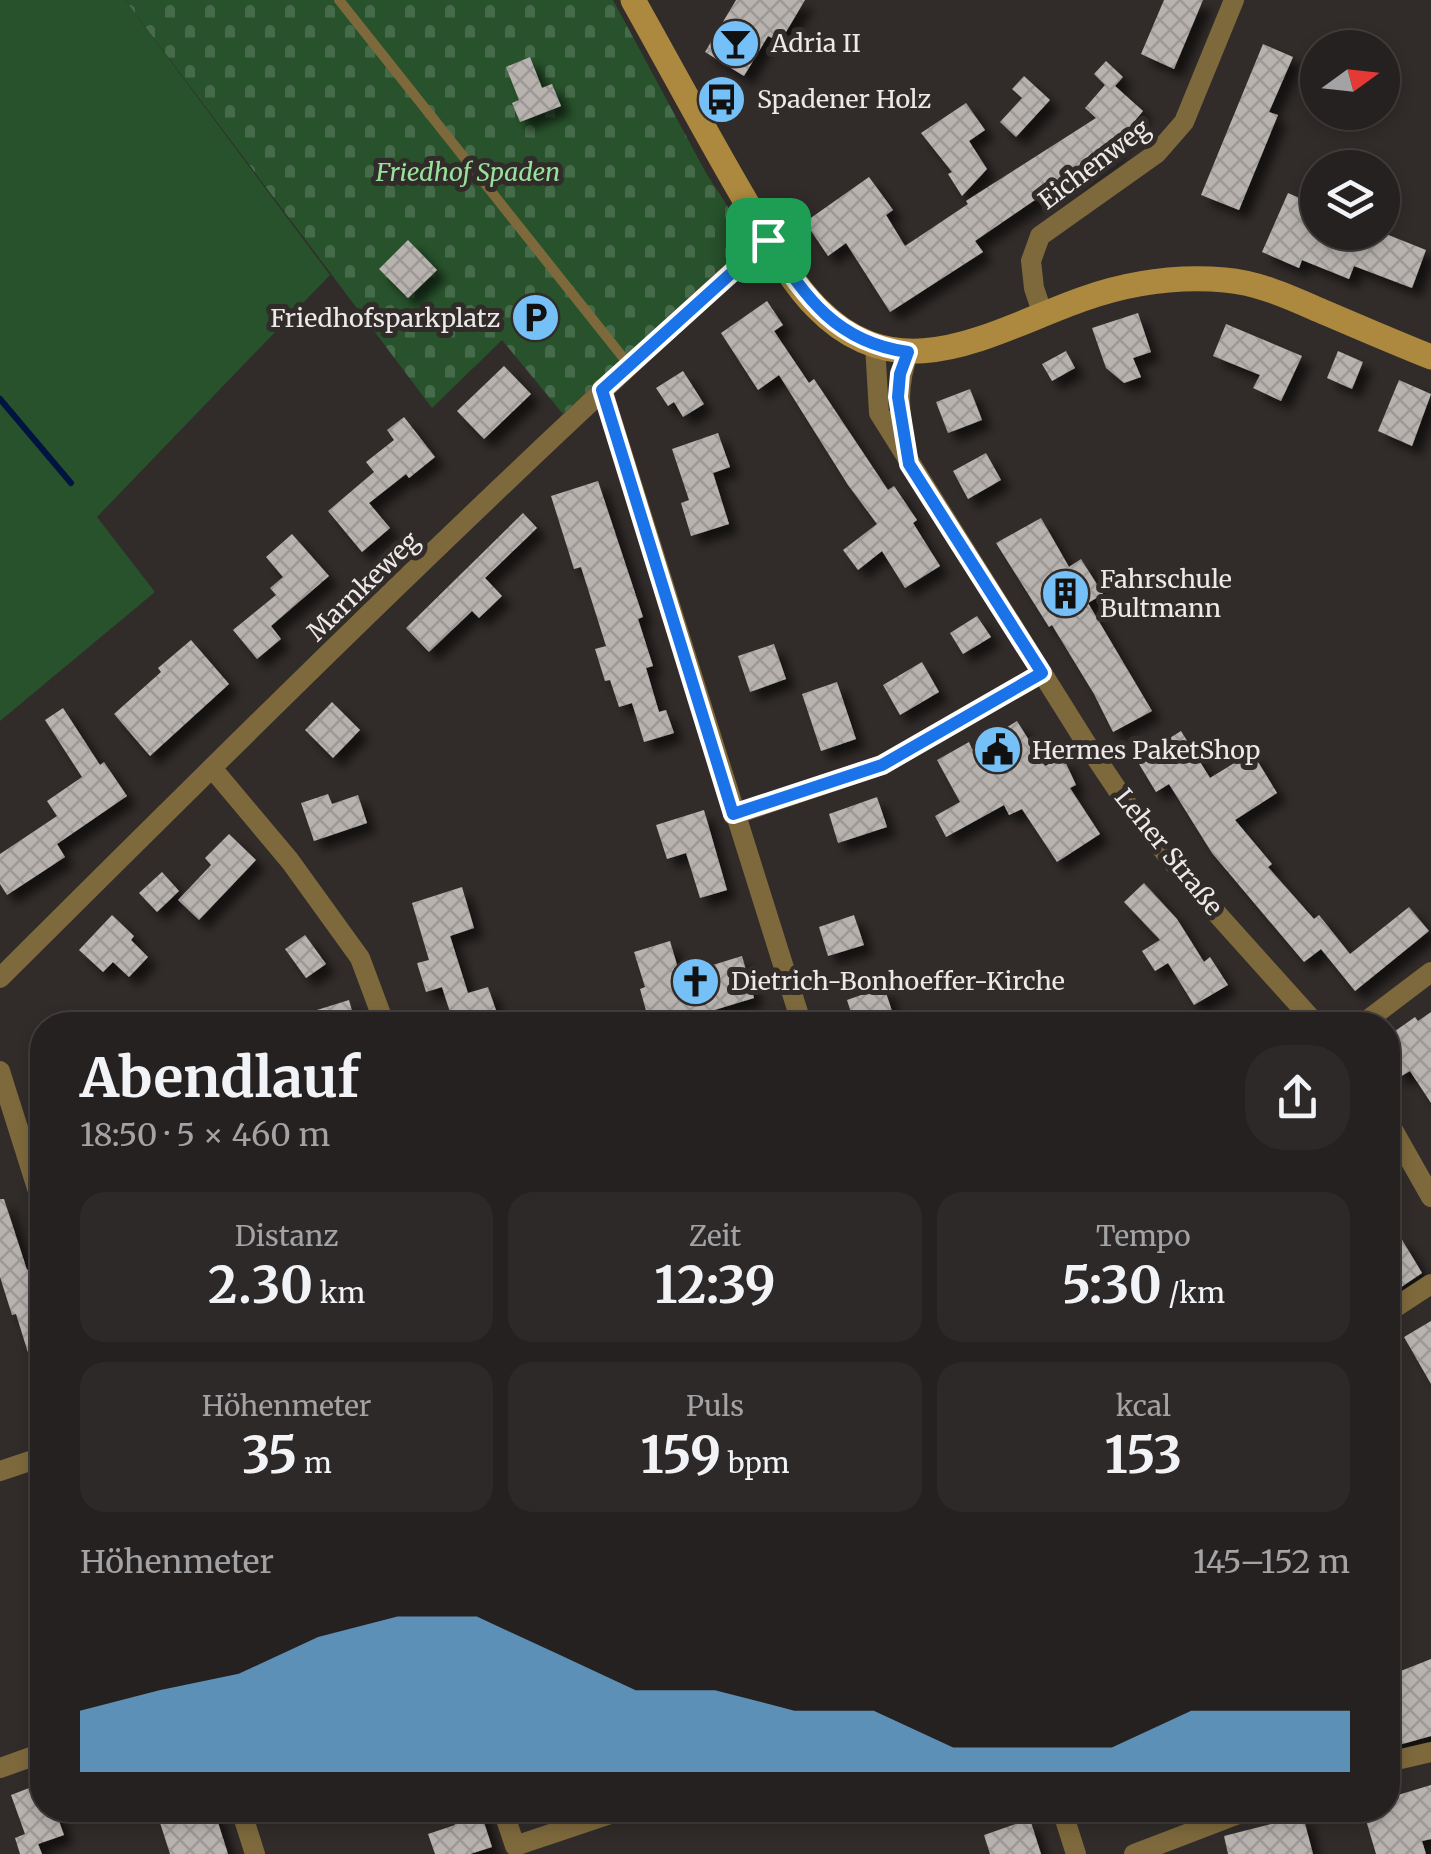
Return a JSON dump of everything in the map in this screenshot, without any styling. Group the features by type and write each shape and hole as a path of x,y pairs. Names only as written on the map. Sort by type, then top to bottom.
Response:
{"street":[{"path":"634,0 768,240 815,307 840,328 875,345 908,352 966,346 1042,314 1134,285 1182,279 1228,280 1267,288 1431,358"},
{"name":"Eichenweg","path":"1042,314 1031,261 1040,236 1156,153 1184,122 1234,0"},
{"name":"Marnkeweg","path":"0,978 602,390 768,240"},
{"name":"Leher Straße","path":"875,345 879,413 1042,673 1133,813 1192,887 1305,1012"},
{"name":"Leher Straße","path":"908,352 900,374 898,397 909,464"},
{"path":"602,390 798,1012"},
{"path":"733,814 882,765 1042,673"},
{"path":"212,768 290,861 360,958 380,1012"},
{"path":"1378,1012 1431,972"},
{"path":"0,1071 30,1166"},
{"path":"1400,1142 1431,1197"},
{"path":"1400,1304 1431,1284"},
{"path":"0,1472 30,1461"},
{"path":"1400,1759 1431,1752"},
{"path":"0,1768 30,1757"},
{"path":"245,1822 256,1854"},
{"path":"507,1822 515,1846 586,1822"},
{"path":"1066,1822 1076,1854"},
{"path":"1134,1854 1218,1822"}],"lane":[{"path":"338,0 629,365"}],"green space":[{"path":"0,0 125,0 330,275 97,517 155,592 0,721"},
{"name":"Friedhof Spaden","path":"125,0 613,0 706,173 750,241 563,414 502,340 432,408"}],"building":[{"path":"736,0 805,0 780,42 768,36 744,76 705,52"},
{"path":"1164,0 1203,0 1174,69 1141,54"},
{"path":"1263,44 1293,57 1269,112 1278,115 1239,210 1201,195"},
{"path":"530,57 542,88 552,84 561,106 520,122 512,103 519,100 506,67"},
{"path":"1106,61 1123,77 1115,86 1143,111 1113,147 1115,150 975,241 983,252 890,312 846,243 828,256 805,222 869,177 893,210 886,215 905,246 968,204 966,201 1096,118 1085,108 1105,85 1094,74"},
{"path":"1024,76 1050,100 1016,137 1000,122 1022,98 1012,89"},
{"path":"966,103 985,130 969,141 987,169 962,196 948,174 952,172 921,133"},
{"path":"1288,193 1300,198 1300,250 1400,250 1400,240 1426,250 1412,288 1354,266 1349,279 1302,260 1299,268 1262,252"},
{"path":"408,240 437,270 408,298 379,269"},
{"path":"767,301 783,325 774,331 809,383 814,379 888,490 894,486 940,566 905,588 882,551 858,570 843,550 877,524 779,375 758,390 721,333"},
{"path":"1138,313 1151,352 1133,358 1141,377 1124,383 1106,368 1092,328"},
{"path":"1226,324 1302,356 1281,401 1253,388 1260,375 1213,356"},
{"path":"1066,351 1075,368 1052,381 1042,364"},
{"path":"1338,351 1363,362 1352,389 1327,378"},
{"path":"504,366 531,394 484,439 457,411"},
{"path":"683,371 704,404 683,417 674,402 668,406 656,388"},
{"path":"1399,380 1431,394 1412,446 1378,431"},
{"path":"970,389 982,420 948,433 936,402"},
{"path":"404,417 435,457 369,503 390,528 362,552 328,511 374,472 366,462 394,440 387,430"},
{"path":"718,433 730,467 713,473 729,524 691,536 681,503 689,500 672,449"},
{"path":"986,453 1001,480 968,499 953,471"},
{"path":"598,481 643,617 638,619 653,666 646,668 659,712 666,710 674,733 644,742 632,703 619,707 610,680 605,681 595,649 606,646 581,567 574,569 551,496"},
{"path":"523,513 537,528 485,578 502,596 479,618 472,611 429,652 406,628"},
{"path":"1041,518 1069,567 1081,559 1103,594 1088,603 1152,711 1113,732 1052,625 1049,627 996,543"},
{"path":"292,534 329,576 271,626 281,639 257,659 233,630 276,595 270,588 283,577 266,557"},
{"path":"977,616 991,637 963,654 950,633"},
{"path":"191,640 229,684 150,756 114,714"},
{"path":"774,644 786,679 750,692 738,656"},
{"path":"922,662 939,692 900,715 883,685"},
{"path":"837,682 856,739 821,751 802,694"},
{"path":"332,702 360,730 333,758 305,730"},
{"path":"63,708 100,765 104,762 127,796 57,844 65,857 7,895 0,884 0,854 57,816 47,801 82,777 45,720"},
{"path":"1017,721 1045,766 1063,757 1076,785 1070,788 1100,834 1057,862 1022,809 1009,815 1004,805 946,837 935,816 960,802 937,760 969,742 972,749"},
{"path":"1181,731 1210,778 1252,752 1277,793 1235,820 1272,864 1268,867 1314,919 1319,915 1350,954 1409,907 1429,931 1355,991 1321,949 1304,962 1212,853 1169,784 1156,792 1136,759"},
{"path":"328,794 332,804 358,795 367,823 314,841 301,803"},
{"path":"877,797 887,827 838,843 829,814"},
{"path":"704,810 727,890 700,898 686,853 667,859 656,825"},
{"path":"229,834 256,860 199,920 178,900 211,865 205,858"},
{"path":"162,872 179,891 157,912 139,893"},
{"path":"1144,883 1177,919 1204,962 1210,957 1228,985 1194,1005 1168,963 1155,971 1142,951 1160,940 1124,902"},
{"path":"462,887 474,928 450,936 468,993 488,987 497,1012 450,1012 442,987 426,992 417,963 429,960 412,903"},
{"path":"112,915 134,936 131,940 148,957 129,977 113,962 103,972 79,950"},
{"path":"854,915 864,945 828,956 819,927"},
{"path":"305,935 326,964 306,978 285,949"},
{"name":"Dietrich-Bonhoeffer-Kirche","path":"670,941 680,975 742,956 754,998 708,1012 646,1012 640,989 645,987 634,952"},
{"path":"884,987 892,1012 851,1012 847,1000"},
{"path":"349,1000 352,1012 318,1012"},
{"path":"1431,1012 1431,1103 1410,1071 1400,1077 1400,1028 1415,1017 1418,1021"},
{"path":"0,1199 4,1199 27,1270 30,1269 30,1359 16,1314 12,1315 0,1277"},
{"path":"1400,1239 1422,1273 1400,1288"},
{"path":"1431,1321 1431,1384 1404,1337"},
{"path":"1431,1659 1431,1736 1400,1745 1400,1671"},
{"path":"1431,1785 1431,1839 1422,1841 1426,1854 1376,1854 1367,1822 1400,1822 1400,1794"},
{"path":"30,1788 30,1822 59,1822 64,1835 38,1844 42,1854 20,1854 15,1838 25,1834 11,1795"},
{"path":"160,1822 218,1822 228,1854 170,1854"},
{"path":"454,1822 484,1822 492,1847 470,1854 435,1854 428,1834 455,1825"},
{"path":"1031,1822 1041,1854 990,1854 984,1835"},
{"path":"1279,1822 1305,1822 1313,1854 1228,1854 1224,1836"}],"waterway":[{"path":"0,399 71,483"}],"place":[{"name":"Adria II","path":"736,43"},
{"name":"Spadener Holz","path":"722,99"},
{"name":"Friedhofsparkplatz","path":"535,318"},
{"name":"Fahrschule Bultmann","path":"1065,593"},
{"name":"Hermes PaketShop","path":"997,750"},
{"name":"Dietrich-Bonhoeffer-Kirche","path":"696,981"}],"route":[{"path":"768,240 815,307 840,328 875,345 908,352 900,374 898,397 909,464 1042,673 882,765 733,814 602,390 768,240"}]}
